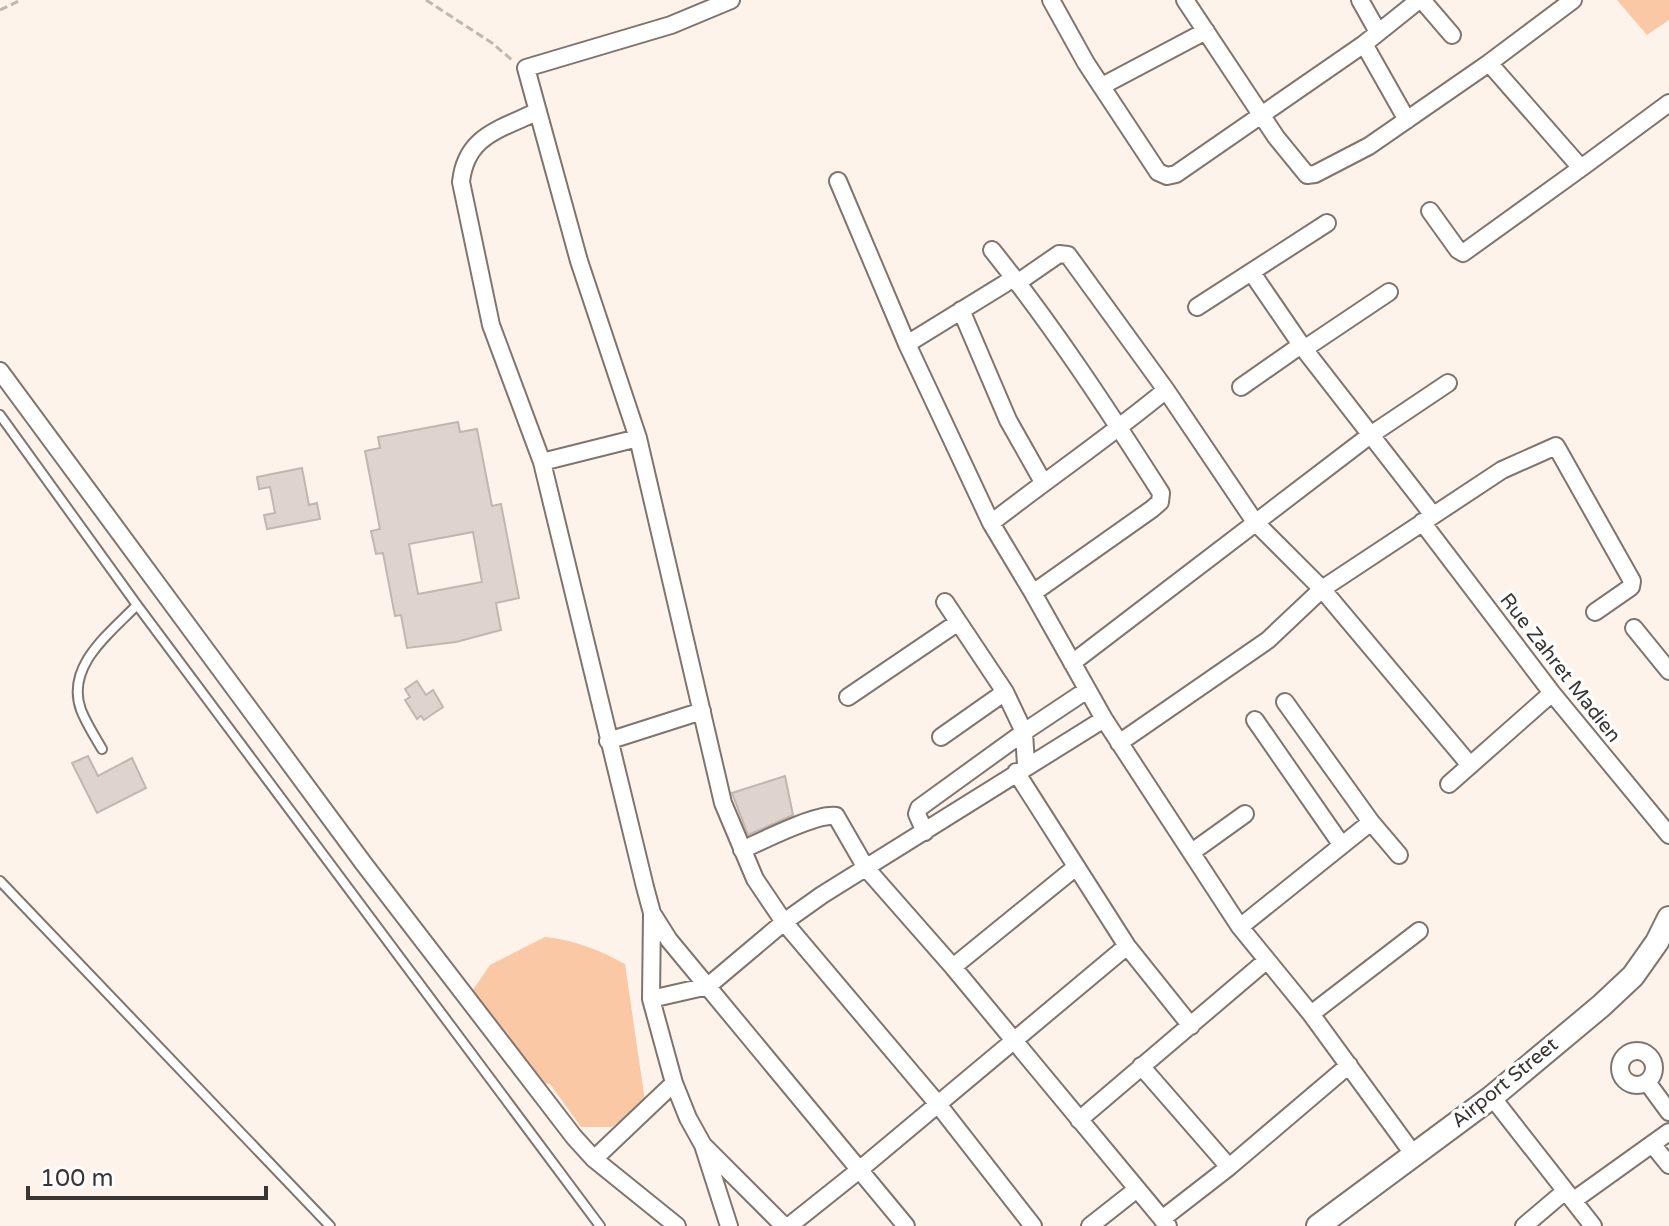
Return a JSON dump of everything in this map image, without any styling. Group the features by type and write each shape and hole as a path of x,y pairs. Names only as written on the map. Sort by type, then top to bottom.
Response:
{"street":[{"path":"731,0 671,25 526,68 579,261 638,438 723,803 742,850 755,879 784,922 937,1103 1033,1226"},
{"path":"1051,0 1158,172 1167,176 1176,174 1263,115 1421,0 1452,35"},
{"path":"1185,0 1276,137 1307,175 1315,174 1369,146 1573,0"},
{"path":"1360,0 1378,32"},
{"path":"1102,86 1206,31"},
{"path":"1364,44 1407,120"},
{"path":"1489,63 1581,168"},
{"path":"1430,211 1463,253 1669,103"},
{"path":"538,111 482,139 468,152 462,166 461,182 491,325 542,462 652,913 651,999 674,1083 703,1145 729,1226"},
{"path":"838,181 907,344 991,523 1104,719 1240,927 1311,1014 1414,1155"},
{"path":"1197,307 1327,223"},
{"path":"992,250 1016,280 1161,493 1160,502 1033,593"},
{"path":"907,344 1059,254 1068,255 1166,390 1255,522 1322,589 1469,764"},
{"name":"Rue Zahret Madien","path":"1252,273 1552,693 1669,835"},
{"path":"1241,387 1389,292"},
{"path":"961,310 1008,420 1043,482"},
{"path":"0,371 364,864 594,1159 677,1226"},
{"path":"1072,663 1369,436 1448,383"},
{"path":"991,523 1119,429 1166,390"},
{"path":"542,462 638,438"},
{"path":"1119,743 1268,640 1322,589 1502,470 1556,446 1632,581 1631,587 1595,612"},
{"path":"945,602 1005,692 1024,732 1021,769 1076,867 1127,946 1191,1026"},
{"path":"848,697 957,623"},
{"path":"1634,628 1669,671"},
{"path":"925,832 917,814 919,808 1087,690"},
{"path":"941,737 1005,692"},
{"path":"1449,784 1552,693"},
{"path":"1285,702 1371,822 1399,855"},
{"path":"608,741 702,711"},
{"path":"651,999 708,986 784,922 1104,719"},
{"path":"1255,720 1341,844"},
{"path":"1192,852 1245,814"},
{"path":"742,850 829,815 840,820 866,868 953,967 1165,1223 1349,1065"},
{"path":"1240,927 1371,822"},
{"path":"953,967 1076,867"},
{"path":"652,913 669,940 906,1226"},
{"name":"Airport Street","path":"1318,1226 1492,1097 1633,976 1657,942 1669,918"},
{"path":"1311,1014 1419,931"},
{"path":"703,1145 787,1226 858,1171 1127,946"},
{"path":"1079,1120 1267,960"},
{"path":"1141,1066 1229,1167"},
{"path":"1647,1082 1669,1112"},
{"path":"594,1159 674,1083"},
{"path":"1492,1097 1593,1226"},
{"path":"1524,1226 1669,1132"},
{"path":"1652,1144 1669,1165"},
{"path":"1090,1226 1137,1189"}],"lane":[{"path":"0,415 137,605 600,1226"},
{"path":"102,749 82,711 78,694 79,677 86,661 137,605"},
{"path":"0,881 330,1226"}],"path":[{"path":"0,10 21,0"},
{"path":"426,0 526,68"}],"shaded area":[{"path":"1617,0 1669,0 1669,20 1647,35"},
{"path":"545,937 586,946 625,964 645,1101 612,1127 581,1127 550,1084 537,1082 470,994 490,965"}],"building":[{"path":"458,422 460,432 477,429 492,506 501,504 519,598 496,603 501,630 456,642 407,648 401,615 395,616 383,553 376,554 371,531 380,529 365,451 380,448 378,437","holes":["473,532 482,582 418,594 409,544"]},
{"path":"302,468 309,505 317,503 320,519 267,529 264,515 275,513 270,487 259,489 257,477"},
{"path":"417,681 426,695 433,690 443,707 424,720 421,716 417,719 405,700 410,697 405,689"},
{"path":"88,756 98,776 132,758 146,788 97,813 72,763"},
{"path":"785,776 793,815 748,835 732,793"}]}
